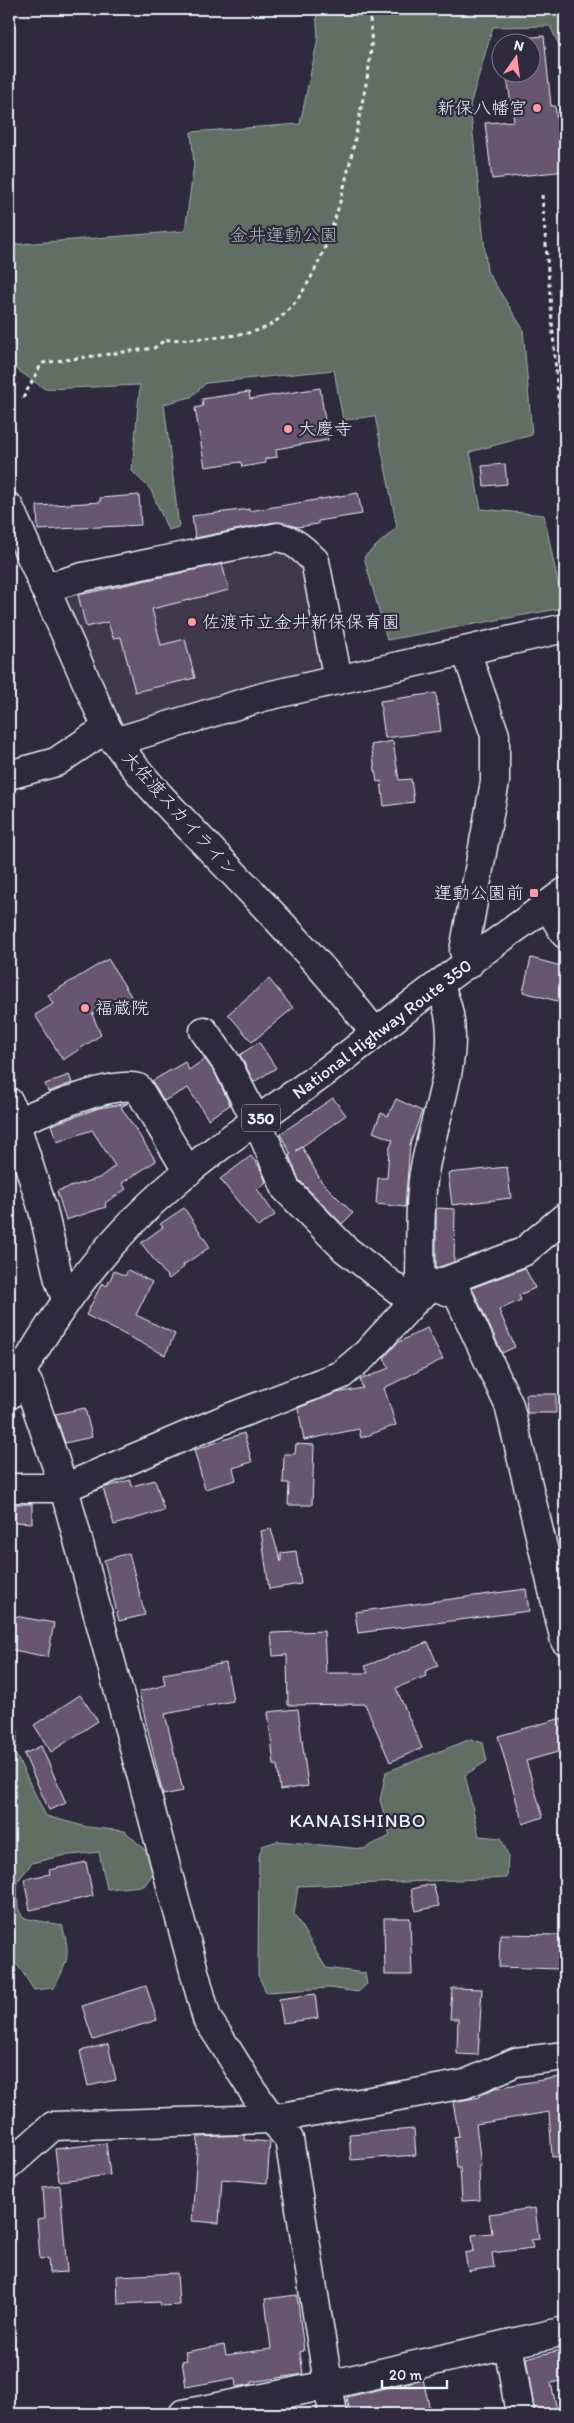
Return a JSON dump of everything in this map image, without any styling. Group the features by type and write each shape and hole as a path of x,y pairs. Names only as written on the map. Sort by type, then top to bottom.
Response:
{"main road":[{"name":"大佐渡スカイライン","path":"9,508 111,735 158,794 263,904 375,1033"},
{"path":"44,588 82,577 278,537 288,539 315,561 338,680"},
{"path":"9,775 56,762 111,735 264,697 565,628"},
{"path":"466,651 495,735 495,782 464,951 469,964"},
{"path":"556,898 565,934"},
{"name":"National Highway Route 350","path":"15,1384 67,1300 137,1217 188,1172 556,898"},
{"path":"425,1292 420,1276 423,1180 450,1057 451,1027 447,1000 439,986"},
{"path":"204,1031 228,1065 286,1189 345,1249 402,1293 425,1292 458,1295 509,1405 565,1641"},
{"path":"67,1300 59,1280 43,1210 12,1112 112,1088 130,1086 138,1088 188,1172"},
{"path":"9,1488 64,1488 223,1420 341,1375 367,1353 425,1292 523,1252 565,1217"},
{"path":"15,1384 29,1385 64,1488 207,2018 228,2047 271,2119 288,2139 333,2414"},
{"path":"9,2165 53,2126 271,2119 465,2084 516,2062 565,2056"},
{"path":"183,2414 328,2385 565,2331"},
{"path":"508,2344 520,2414"}],"path":[{"path":"23,398 42,363 154,348 165,340 250,332 269,326 288,309 305,285 327,244 347,182 372,46 369,9"},
{"path":"542,195 565,485"}],"shaded area":[{"name":"佐渡市立金井新保保育園","path":"295,544 322,669 124,734 59,587"}],"green space":[{"name":"金井運動公園","path":"316,9 565,9 565,58 550,26 493,27 470,105 487,271 523,329 532,435 470,452 481,509 544,515 563,608 387,640 364,557 397,527 375,416 343,420 334,370 206,383 191,397 164,404 179,527 168,530 151,490 132,471 140,385 45,389 9,364 9,245 185,231 194,164 191,132 300,124 318,38"},
{"path":"9,1730 18,1731 15,1753 46,1816 87,1827 125,1831 148,1853 153,1874 144,1886 107,1889 99,1852 61,1856 32,1863 17,1882 18,1908 23,1918 62,1925 67,1944 67,1958 54,1988 34,1990 17,1964 9,1965"},
{"path":"471,1739 483,1743 487,1761 465,1775 479,1836 501,1838 508,1855 507,1878 298,1886 294,1914 326,1968 365,1973 367,1984 358,1992 330,1988 266,1992 258,1975 259,1857 262,1846 278,1841 363,1849 390,1836 380,1800 386,1772"}],"building":[{"name":"新保八幡宮","path":"542,36 544,36 551,106 555,106 557,120 565,119 565,171 492,179 485,123 514,121 508,82 542,82"},
{"name":"大慶寺","path":"320,388 328,440 276,449 277,457 265,459 266,463 242,467 241,462 205,467 195,408 203,406 202,399 249,392 250,399"},
{"path":"505,464 507,484 484,486 482,466"},
{"path":"358,493 362,514 318,521 318,524 297,527 275,522 195,538 192,516 249,509 249,511"},
{"path":"139,495 141,525 38,530 37,506 100,502 100,498"},
{"path":"222,564 229,590 152,609 161,645 185,639 195,678 135,692 121,637 113,638 108,622 86,627 78,595"},
{"path":"436,693 441,731 385,738 380,701"},
{"path":"393,741 399,780 411,779 414,802 384,806 381,781 377,782 371,745"},
{"path":"531,958 565,967 565,1003 523,992"},
{"name":"福蔵院","path":"108,959 134,1001 113,1014 109,1006 92,1014 101,1035 63,1060 35,1015 53,1004 48,995"},
{"path":"269,979 293,1008 252,1042 228,1014"},
{"path":"259,1042 276,1068 254,1082 240,1055"},
{"path":"205,1059 215,1073 230,1105 208,1119 188,1088 164,1101 152,1081 185,1062 189,1070"},
{"path":"69,1075 72,1083 48,1092 45,1084"},
{"path":"333,1098 346,1115 296,1151 302,1147 321,1181 353,1213 342,1224 299,1180 289,1155 291,1154 280,1134"},
{"path":"396,1099 422,1111 410,1145 405,1207 376,1204 378,1178 387,1178 389,1150 393,1140 373,1132 381,1113 388,1116"},
{"path":"128,1103 121,1107 156,1161 122,1183 126,1189 105,1203 106,1207 66,1220 57,1191 99,1178 115,1166 92,1130 57,1142 51,1125 99,1108"},
{"path":"251,1156 259,1166 266,1182 257,1189 275,1215 258,1227 220,1179"},
{"path":"507,1167 511,1198 452,1205 448,1173"},
{"path":"184,1208 210,1247 183,1265 184,1267 169,1279 141,1243 163,1227 160,1224"},
{"path":"436,1208 455,1209 454,1262 436,1268"},
{"path":"525,1268 535,1288 519,1295 521,1300 499,1310 515,1347 502,1353 472,1288"},
{"path":"128,1270 152,1282 136,1315 175,1334 165,1355 86,1315 102,1283 107,1286 114,1271 125,1276"},
{"path":"427,1328 443,1359 384,1388 396,1425 361,1438 359,1429 304,1440 298,1408 336,1393 363,1388 360,1380 389,1368 384,1358 397,1343"},
{"path":"526,1394 556,1394 556,1413 527,1413"},
{"path":"85,1408 92,1437 65,1443 55,1414"},
{"path":"244,1433 252,1462 233,1468 236,1480 205,1489 194,1450"},
{"path":"296,1444 314,1445 312,1505 288,1505 289,1483 283,1483 284,1454 295,1454"},
{"path":"130,1480 132,1486 155,1480 164,1510 114,1525 103,1488"},
{"path":"16,1504 32,1504 32,1523 15,1522"},
{"path":"271,1529 281,1562 281,1553 296,1551 301,1584 269,1589 261,1531"},
{"path":"129,1553 145,1615 119,1621 104,1560"},
{"path":"526,1589 529,1611 358,1633 355,1612"},
{"path":"9,1615 54,1623 48,1657 9,1649"},
{"path":"324,1631 326,1673 368,1673 365,1666 428,1642 438,1666 425,1671 426,1676 396,1688 422,1748 390,1762 365,1704 288,1705 287,1655 273,1656 271,1633"},
{"path":"226,1663 233,1701 165,1714 183,1791 163,1795 139,1692 165,1685 163,1674"},
{"path":"80,1695 98,1721 51,1752 34,1725"},
{"path":"298,1709 308,1786 280,1790 277,1765 274,1765 268,1712"},
{"path":"562,1718 565,1728 565,1750 526,1761 543,1817 523,1824 498,1736"},
{"path":"41,1746 66,1803 49,1810 24,1754"},
{"path":"86,1862 93,1896 30,1910 24,1879 50,1874 49,1870"},
{"path":"433,1884 439,1906 416,1911 411,1889"},
{"path":"384,1918 410,1918 412,1975 385,1975"},
{"path":"500,1934 559,1935 559,1969 499,1967"},
{"path":"146,1986 157,2020 93,2040 82,2006"},
{"path":"452,1988 482,1989 478,2055 457,2054 458,2019 450,2019"},
{"path":"315,1994 318,2018 283,2023 279,1999"},
{"path":"108,2044 116,2080 88,2086 80,2051"},
{"path":"565,2076 565,2156 552,2157 549,2112 476,2124 481,2166 479,2166 480,2200 462,2201 460,2168 457,2168 454,2137 459,2136 453,2102 480,2097 480,2095 495,2088"},
{"path":"414,2129 416,2155 351,2160 349,2134"},
{"path":"245,2135 245,2140 270,2142 267,2183 222,2179 219,2223 192,2221 198,2137"},
{"path":"106,2143 110,2175 59,2181 55,2149"},
{"path":"60,2185 67,2272 49,2273 48,2258 40,2259 37,2219 45,2218 43,2187"},
{"path":"535,2208 539,2239 531,2240 533,2248 492,2253 494,2267 468,2271 465,2253 474,2251 472,2235 492,2233 489,2214"},
{"path":"177,2273 179,2305 161,2306 160,2302 118,2304 117,2276"},
{"path":"297,2295 304,2351 300,2352 303,2374 252,2382 252,2384 236,2387 235,2378 186,2387 182,2361 187,2360 185,2352 224,2345 226,2355 271,2349 265,2299"},
{"path":"565,2349 565,2380 551,2383 558,2414 535,2414 526,2358"},
{"path":"423,2379 430,2410 412,2414 350,2414 347,2397"}],"place":[{"name":"新保八幡宮","path":"537,108"},
{"name":"大慶寺","path":"288,429"},
{"name":"佐渡市立金井新保保育園","path":"192,622"},
{"name":"運動公園前","path":"534,893"},
{"name":"福蔵院","path":"85,1008"}],"district":[{"name":"KANAISHINBO","path":"358,1820"}]}
